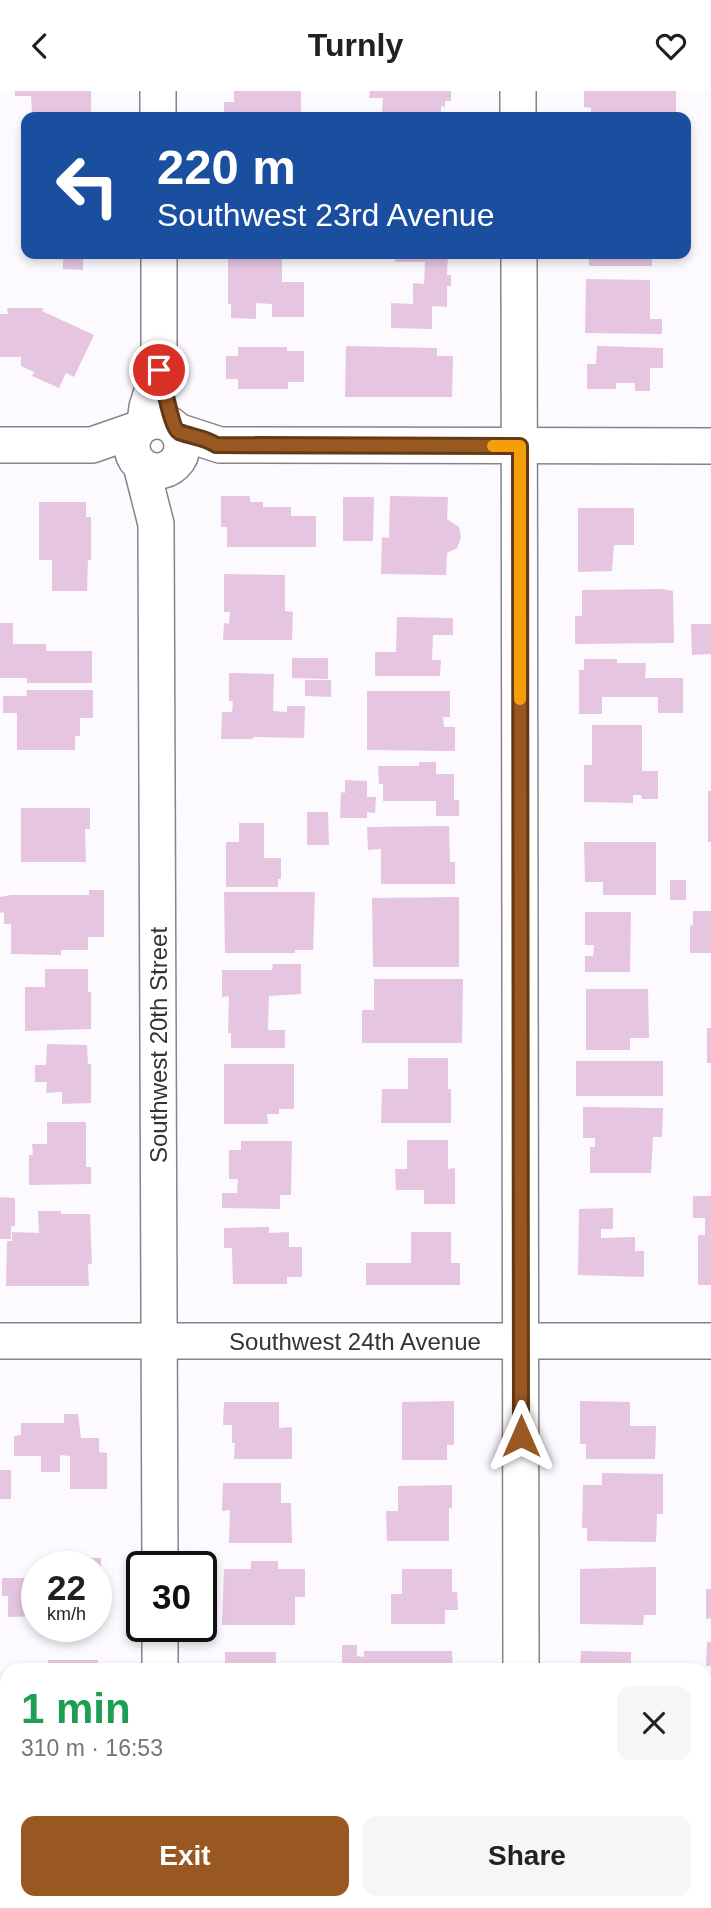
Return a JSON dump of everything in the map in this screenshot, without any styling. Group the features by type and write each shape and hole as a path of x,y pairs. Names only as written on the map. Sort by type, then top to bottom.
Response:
{"street":[{"path":"158,91 158,112"},
{"path":"518,91 518,112"},
{"name":"Southwest 20th Street","path":"159,259 159,370 147,407 157,445 160,1551"},
{"path":"519,259 521,1663"},
{"path":"0,446 157,445 206,438 216,445 711,446"},
{"name":"Southwest 24th Avenue","path":"0,1341 711,1341"},
{"path":"160,1642 160,1663"}],"building":[{"path":"15,91 91,91 91,112 32,112 31,96 15,96"},
{"path":"234,91 301,91 301,112 224,112 224,102 234,102"},
{"path":"370,91 451,91 451,101 445,101 441,112 382,112 383,98 369,98"},
{"path":"584,91 676,91 676,112 591,112 591,108 584,107"},
{"path":"63,259 83,259 83,270 63,269"},
{"path":"228,259 282,259 282,282 304,282 304,317 272,317 272,304 256,303 256,319 231,318 231,304 228,304"},
{"path":"395,259 448,259 447,275 451,275 451,286 447,286 447,307 432,306 432,329 391,328 391,303 413,304 413,283 424,284 425,262 395,262"},
{"path":"589,259 652,259 652,266 589,266"},
{"path":"586,279 650,280 650,319 662,319 662,334 585,333"},
{"path":"7,308 44,308 42,311 94,335 74,377 66,373 59,388 32,376 34,372 21,366 21,357 0,357 0,314 8,314"},
{"path":"346,346 437,348 437,356 453,356 452,397 345,397"},
{"path":"597,346 663,348 663,368 650,368 650,391 635,391 635,383 616,383 616,389 587,389 587,364 596,364"},
{"path":"238,347 287,347 287,351 304,351 304,382 288,382 288,389 238,389 238,379 226,379 226,356 238,356"},
{"path":"221,496 250,496 250,502 263,502 263,507 291,507 291,516 316,516 316,547 227,547 227,527 221,527"},
{"path":"390,496 448,497 447,519 459,527 461,538 457,548 447,553 446,575 381,574 382,537 389,538"},
{"path":"343,497 374,497 373,541 343,541"},
{"path":"39,502 86,502 86,517 91,517 91,560 88,560 87,591 52,591 52,560 39,560"},
{"path":"578,508 634,508 634,545 614,545 612,571 578,572"},
{"path":"224,574 285,575 285,611 293,612 292,640 223,640 224,623 229,624 230,612 224,612"},
{"path":"582,590 673,591 674,643 575,644 575,616 582,616"},
{"path":"397,617 453,618 453,635 433,635 432,660 441,660 440,676 375,676 375,652 396,652"},
{"path":"0,623 13,623 13,644 46,644 46,651 92,651 92,683 27,683 27,678 0,678"},
{"path":"691,624 711,624 711,654 692,655"},
{"path":"292,658 328,658 328,679 292,678"},
{"path":"584,659 617,659 617,663 646,663 645,678 683,678 683,713 658,713 658,697 602,697 602,714 579,714 579,670 584,670"},
{"path":"229,673 274,674 273,711 287,712 287,706 305,706 304,738 221,739 222,712 232,712 233,701 229,701"},
{"path":"305,680 331,680 331,697 305,696"},
{"path":"26,690 93,690 93,718 80,718 80,736 75,736 75,750 17,750 17,713 3,713 3,696 27,696"},
{"path":"367,691 450,691 450,717 443,717 444,727 455,727 455,751 367,750"},
{"path":"592,725 642,725 642,771 658,771 658,799 642,799 641,795 633,795 633,803 584,802 584,765 592,765"},
{"path":"419,762 436,762 436,774 454,774 454,800 459,800 459,816 436,816 436,801 383,801 383,784 379,784 378,766 419,766"},
{"path":"345,780 367,781 367,797 376,797 375,813 367,812 367,818 340,818 341,792 345,793"},
{"path":"708,791 711,791 711,842 708,842"},
{"path":"21,808 90,808 90,829 85,829 86,862 21,862"},
{"path":"307,812 328,812 329,845 307,845"},
{"path":"239,823 264,823 264,858 281,858 281,879 278,879 278,887 226,887 226,842 239,842"},
{"path":"449,826 450,862 455,862 455,884 381,884 381,849 368,850 367,827"},
{"path":"584,842 656,842 656,895 603,895 603,882 585,882"},
{"path":"670,880 686,880 686,900 670,900"},
{"path":"89,890 104,890 104,937 88,937 88,950 61,950 61,955 11,954 11,924 4,924 4,912 0,913 0,897 89,895"},
{"path":"224,892 315,892 313,950 295,950 295,953 225,953"},
{"path":"459,897 459,967 373,967 372,898"},
{"path":"693,911 711,911 711,953 690,953"},
{"path":"585,912 631,912 630,972 585,972 585,956 593,956 594,945 585,945"},
{"path":"273,964 301,964 301,994 269,996 268,1030 285,1030 285,1048 231,1048 231,1033 228,1033 229,996 222,997 222,970 272,970"},
{"path":"45,969 88,969 91,1029 25,1031 25,987 45,987"},
{"path":"374,979 463,979 462,1043 362,1043 362,1010 374,1010"},
{"path":"586,989 648,989 649,1038 630,1038 630,1050 586,1050"},
{"path":"707,1028 711,1028 711,1063 707,1063"},
{"path":"47,1044 87,1045 88,1064 91,1064 91,1103 62,1104 62,1092 46,1093 47,1082 35,1082 35,1065 46,1065"},
{"path":"408,1058 448,1058 451,1123 381,1123 382,1089 408,1089"},
{"path":"576,1061 663,1061 663,1096 576,1096"},
{"path":"224,1064 294,1064 294,1109 279,1109 279,1114 267,1114 268,1124 224,1124"},
{"path":"583,1107 663,1108 662,1137 653,1137 651,1173 590,1173 590,1147 595,1147 595,1138 583,1138"},
{"path":"47,1122 86,1122 86,1167 91,1167 91,1184 29,1185 29,1155 33,1155 32,1144 47,1144"},
{"path":"407,1140 448,1140 448,1169 455,1168 455,1204 424,1204 424,1190 396,1190 395,1169 407,1169"},
{"path":"241,1141 292,1141 291,1195 280,1195 280,1209 222,1208 222,1193 237,1193 238,1179 229,1179 229,1150 241,1150"},
{"path":"693,1196 711,1196 711,1285 698,1285 698,1235 705,1235 705,1218 693,1218"},
{"path":"0,1197 15,1198 15,1226 11,1226 11,1239 0,1239"},
{"path":"613,1208 613,1229 601,1229 601,1238 635,1237 635,1251 644,1251 644,1277 578,1275 579,1209"},
{"path":"38,1211 90,1214 92,1264 88,1264 89,1286 6,1286 7,1241 12,1241 12,1232 39,1233"},
{"path":"269,1227 269,1233 289,1232 289,1247 302,1247 302,1277 287,1277 287,1284 233,1284 232,1248 224,1248 224,1228"},
{"path":"411,1232 451,1232 451,1263 460,1263 460,1285 366,1285 366,1263 411,1263"},
{"path":"454,1401 454,1445 447,1445 447,1460 402,1460 402,1402"},
{"path":"580,1401 630,1402 630,1426 656,1426 655,1459 586,1459 586,1444 580,1444"},
{"path":"224,1402 279,1402 279,1428 292,1427 292,1459 234,1459 232,1425 223,1425"},
{"path":"64,1414 78,1414 81,1438 99,1438 99,1452 107,1453 107,1489 70,1489 70,1456 60,1455 60,1472 41,1472 41,1456 14,1456 14,1436 21,1435 21,1423 64,1423"},
{"path":"0,1470 11,1470 11,1499 0,1499"},
{"path":"602,1473 663,1474 663,1514 657,1514 656,1542 587,1541 587,1528 582,1528 583,1485 602,1485"},
{"path":"223,1483 281,1483 281,1503 291,1503 292,1543 229,1543 230,1510 222,1511"},
{"path":"452,1485 449,1541 387,1541 386,1511 398,1511 398,1486"},
{"path":"251,1561 278,1561 278,1569 305,1569 305,1597 295,1597 295,1625 222,1625 224,1569 251,1569"},
{"path":"656,1567 656,1615 644,1615 643,1625 580,1624 580,1569"},
{"path":"402,1569 452,1569 452,1592 457,1592 458,1610 445,1610 445,1624 391,1624 391,1594 402,1594"},
{"path":"2,1578 21,1578 21,1617 8,1617 8,1596 2,1596"},
{"path":"706,1589 711,1589 711,1618 706,1619"},
{"path":"707,1642 711,1642 711,1663 706,1663"},
{"path":"342,1645 357,1645 357,1656 364,1657 364,1651 452,1651 453,1663 342,1663"},
{"path":"581,1651 631,1652 631,1663 580,1663"},
{"path":"225,1652 276,1652 276,1663 225,1663"},
{"path":"48,1660 98,1660 98,1663 48,1663"}],"slow traffic":[{"path":"493,446 520,446 520,699"}],"route":[{"path":"159,370 166,388 173,426 177,431 206,438 216,445 520,446 521,1436"}]}
